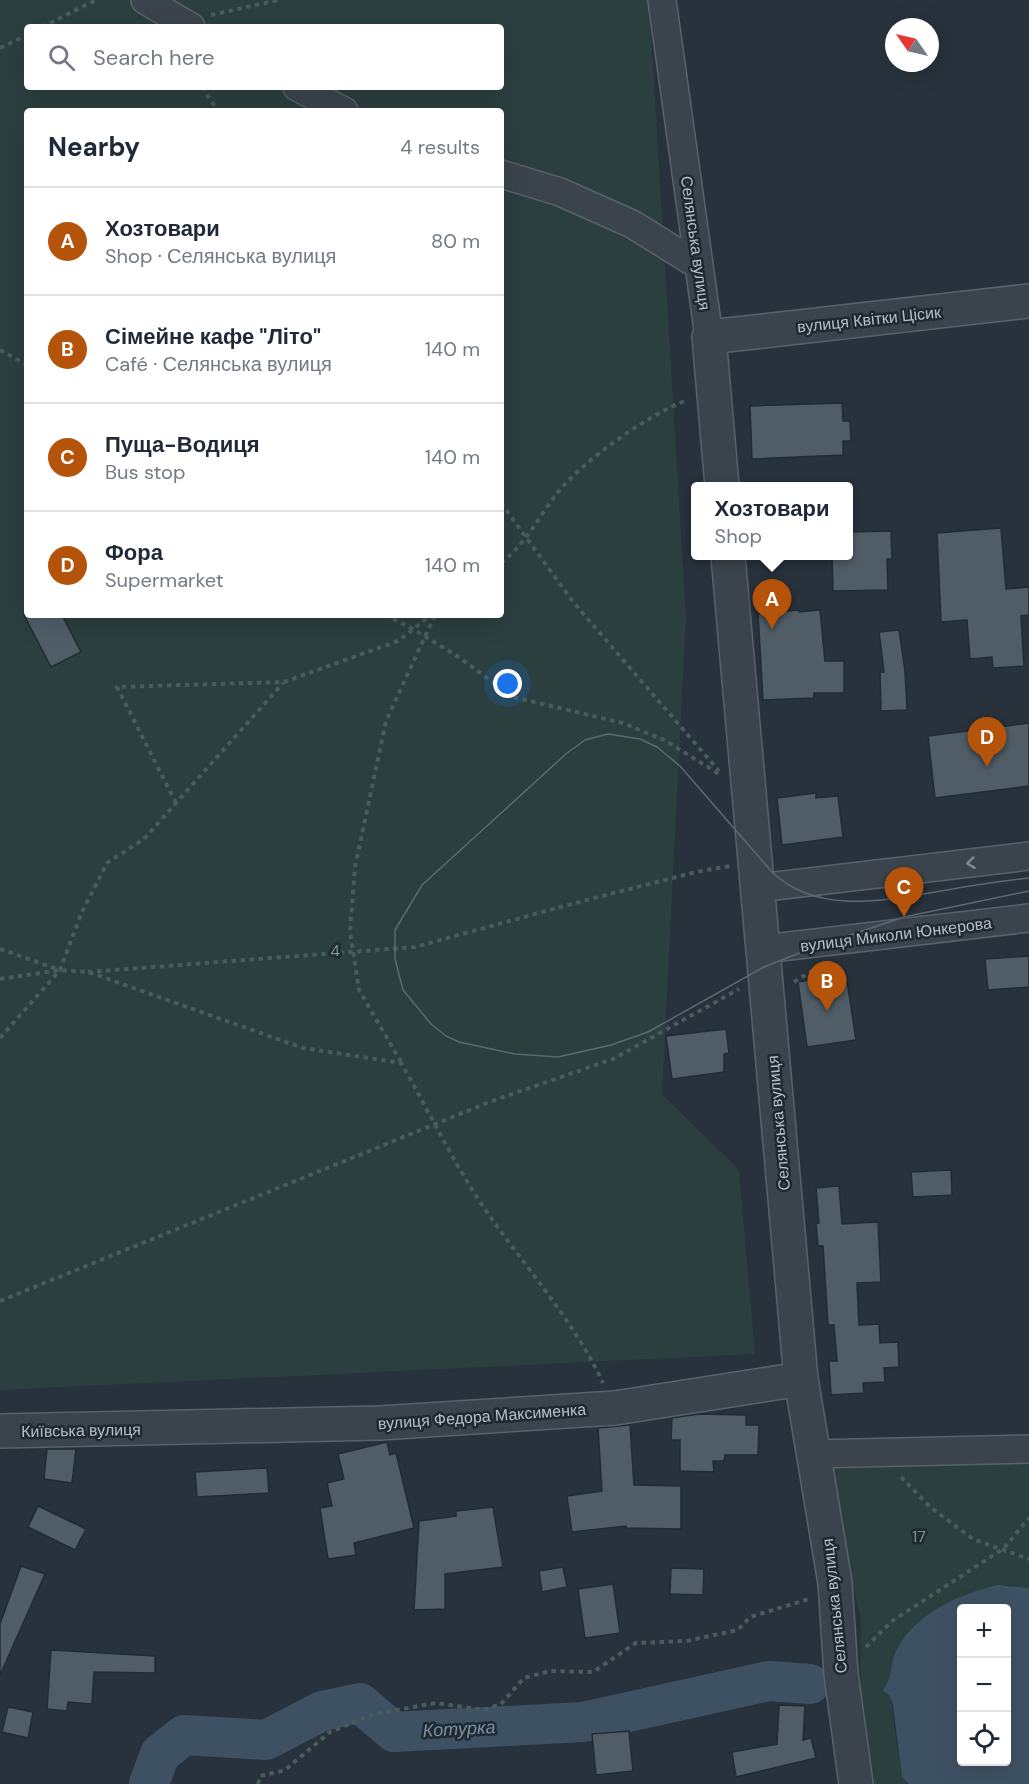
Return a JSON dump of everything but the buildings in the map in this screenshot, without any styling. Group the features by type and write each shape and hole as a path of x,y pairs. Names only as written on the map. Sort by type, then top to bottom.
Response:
{"street":[{"path":"145,0 185,24"},
{"name":"Селянська вулиця","path":"662,0 709,337 722,482"},
{"path":"303,90 338,108"},
{"path":"504,175 560,192 632,224 698,265"},
{"name":"вулиця Квітки Цісик","path":"709,337 1029,301"},
{"name":"Селянська вулиця","path":"728,560 801,1378 835,1582 842,1682 856,1784"},
{"path":"758,888 1029,856"},
{"name":"вулиця Миколи Юнкерова","path":"763,949 1029,918"},
{"name":"вулиця Федора Максименка","path":"161,1428 380,1423 615,1408 801,1378"},
{"name":"Київська вулиця","path":"0,1431 161,1428"},
{"path":"813,1454 1029,1449"}],"path":[{"path":"48,24 96,0"},
{"path":"191,24 278,0"},
{"path":"0,48 24,36"},
{"path":"204,90 216,108"},
{"path":"0,350 24,363"},
{"path":"504,560 524,538 560,489 596,456 667,406 714,391"},
{"path":"504,507 524,538 574,603 724,777"},
{"path":"392,618 425,636 513,698 622,723 666,741 724,777"},
{"path":"176,803 117,687 284,682 398,641 429,618"},
{"path":"432,618 386,721 355,867 350,930 359,990 475,1195 546,1290 594,1362 615,1408"},
{"path":"0,1038 60,970 81,914 106,863 144,839 284,682"},
{"path":"724,766 724,777"},
{"path":"0,979 60,970 88,972 415,947 575,903 696,872 731,866 730,855"},
{"path":"0,949 60,970"},
{"path":"791,984 798,977 823,966"},
{"path":"88,972 303,1048 401,1063"},
{"path":"0,1302 435,1124 613,1059 742,987"},
{"path":"878,1453 946,1519 973,1539 1029,1559"},
{"path":"842,1682 892,1621 1003,1549 1029,1518"},
{"path":"258,1784 260,1776 285,1770 330,1732 374,1714 436,1703 484,1710 501,1704 524,1678 549,1671 593,1672 636,1643 686,1641 738,1630 750,1617 810,1599 835,1582"}],"green space":[{"name":"4","path":"0,0 649,0 686,617 662,1094 739,1170 755,1354 0,1390"},
{"name":"17","path":"1029,1457 1029,1588 1001,1585 981,1591 927,1618 907,1635 896,1654 891,1675 891,1698 902,1777 909,1784 871,1784 860,1685 861,1620 825,1468"}],"water":[{"path":"998,1585 1029,1588 1029,1784 909,1784 902,1777 893,1705 890,1696 883,1690 889,1679 894,1656 914,1626 939,1608 968,1594"}],"waterway":[{"name":"Котурка","path":"149,1784 160,1754 184,1735 266,1740 322,1711 360,1703 394,1732 583,1722 769,1681 810,1684"}],"tram line":[{"path":"1029,878 879,900 833,900 811,895 791,886 772,872 680,766 657,747 640,739 608,734 585,740 567,753 422,885 395,930 395,959 403,990 431,1024 446,1036 459,1042 515,1054 558,1057 611,1045 648,1032 764,967 820,945 904,917 1029,891"}],"place":[{"name":"Хозтовари","path":"772,629"},
{"name":"Фора","path":"987,767"},
{"name":"Пуща-Водиця","path":"904,917"},
{"name":"Сімейне кафе \"Літо\"","path":"827,1011"}]}
